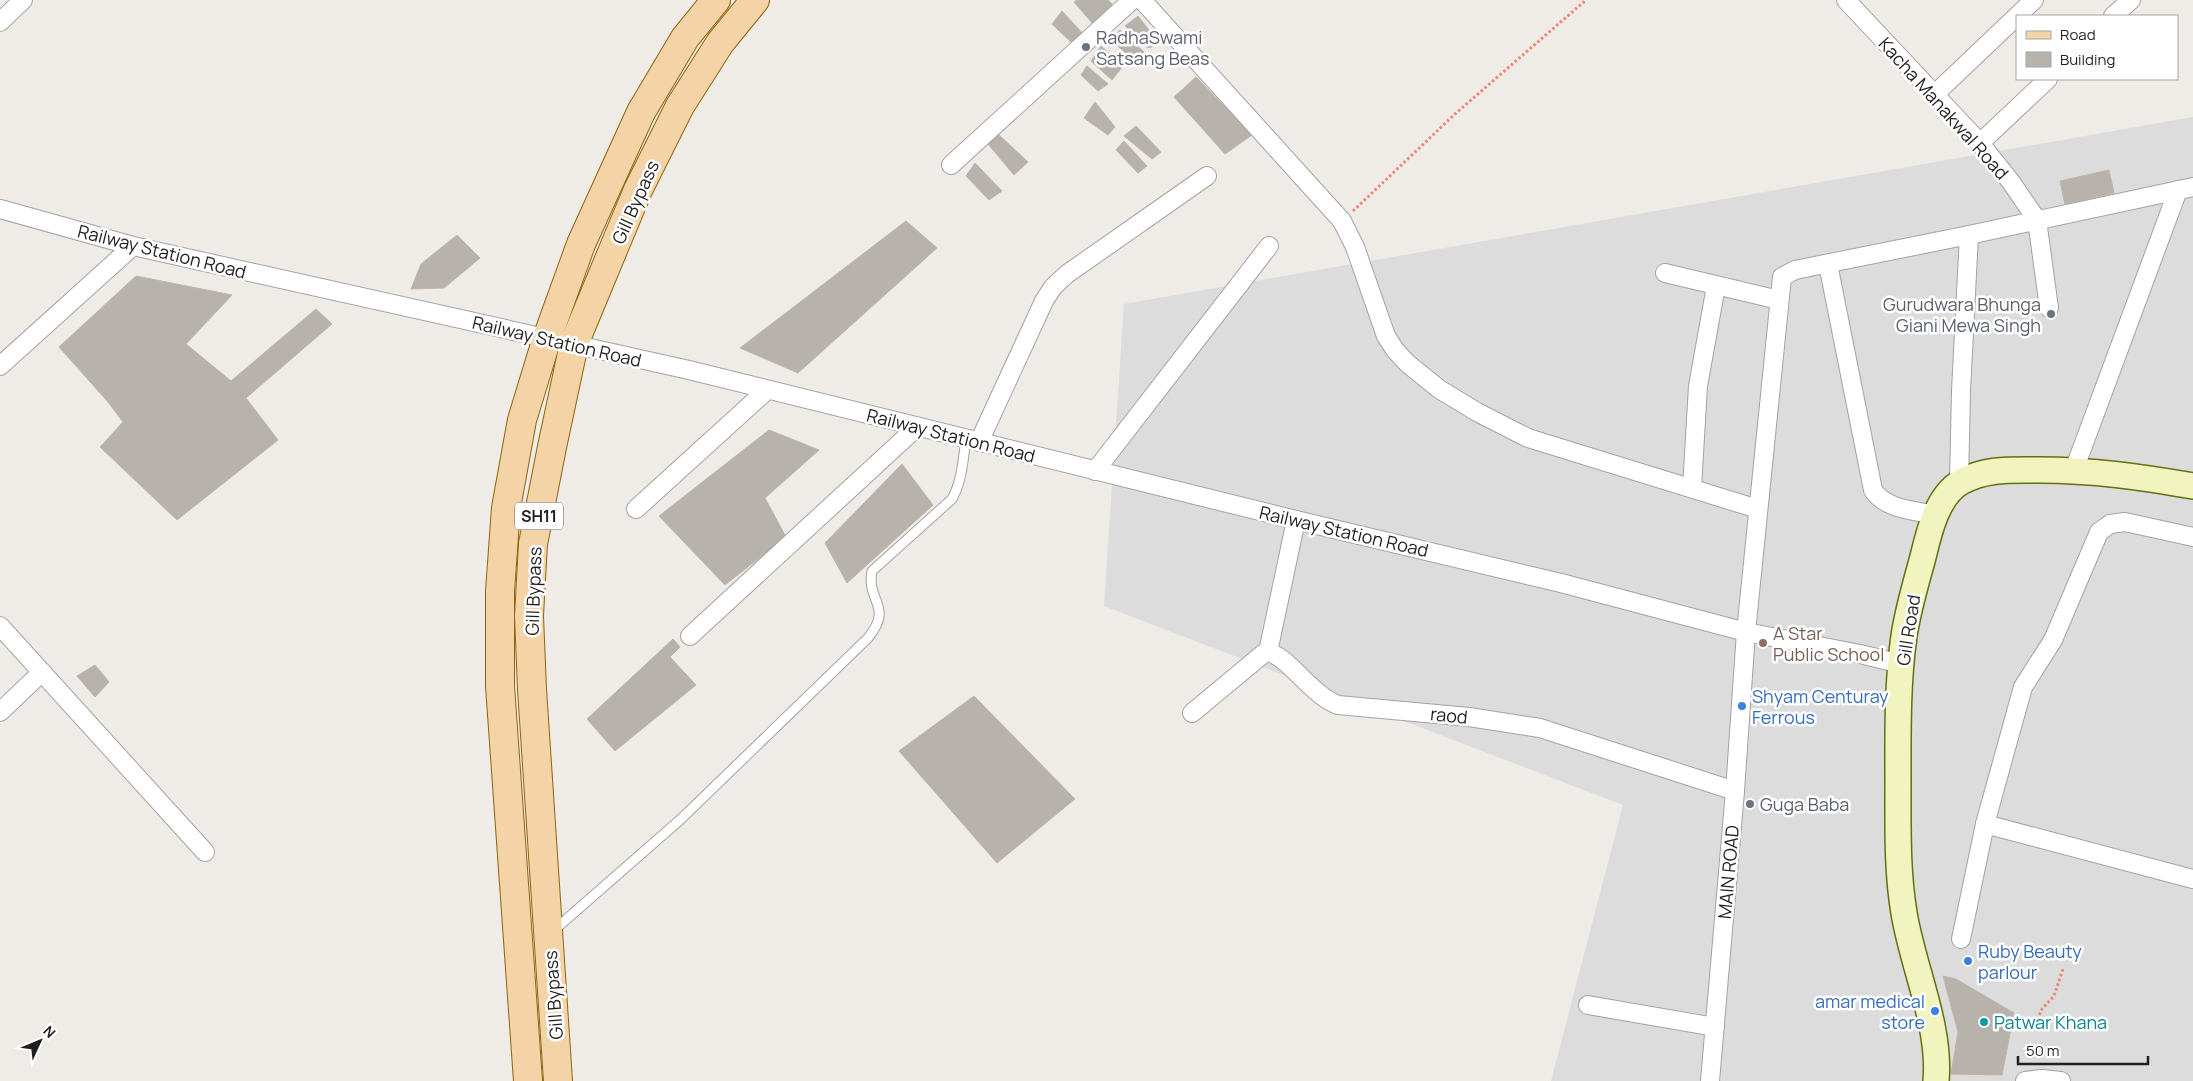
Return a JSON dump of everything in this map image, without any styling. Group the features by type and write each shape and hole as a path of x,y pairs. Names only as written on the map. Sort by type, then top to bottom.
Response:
{"main road":[{"name":"Gill Bypass","path":"528,1081 500,686 500,590 506,508 522,420 547,338 581,244 641,112 685,38 716,0"},
{"name":"Gill Bypass","path":"558,1081 529,616 534,544 574,344 638,190 680,106 720,43 754,0"}],"street":[{"path":"0,22 23,0"},
{"path":"951,165 1132,0"},
{"path":"1142,0 1342,221 1355,247 1386,336 1395,350 1420,375 1477,412 1528,438 1758,509"},
{"name":"Kacha Manakwal Road","path":"1846,0 1980,143 2011,182 2037,220"},
{"path":"2018,15 2034,0"},
{"path":"2115,15 2130,0"},
{"path":"1935,94 2016,17"},
{"path":"1980,143 2047,80"},
{"path":"972,441 1044,301 1054,287 1067,274 1207,176"},
{"path":"1936,515 1882,502 1873,490 1828,264 2185,188"},
{"path":"2074,470 2185,188"},
{"name":"Railway Station Road","path":"0,209 133,246 574,344 1561,583 1746,632 1860,654 1901,664"},
{"path":"2037,220 2050,308"},
{"path":"1959,483 1961,391 1970,235"},
{"path":"0,366 133,246"},
{"path":"1095,471 1269,246"},
{"name":"MAIN ROAD","path":"1710,1081 1735,790 1746,632 1782,277 1787,273 1828,264"},
{"path":"1665,273 1779,300"},
{"path":"1692,488 1698,386 1716,286"},
{"path":"636,509 767,390"},
{"path":"690,636 917,427"},
{"name":"Gill Road","path":"1936,1081 1937,1056 1905,916 1900,885 1898,782 1901,664 1910,606 1927,541 1936,515 1947,495 1959,483 1980,473 1998,470 2074,470 2117,473 2193,486"},
{"path":"1192,713 1263,654 1268,652 1296,520"},
{"path":"1961,939 1984,824 2023,687 2053,640 2099,532 2110,524 2124,522 2193,537"},
{"path":"0,626 205,852"},
{"name":"raod","path":"1268,652 1279,657 1321,696 1338,705 1489,720 1540,728 1735,790"},
{"path":"0,712 42,672"},
{"path":"1984,824 2193,879"},
{"path":"1588,1005 1715,1026"},
{"path":"2025,1081 2042,1079 2061,1081"}],"lane":[{"path":"548,936 681,819 868,638 878,626 880,618 879,608 870,581 872,571 952,499 958,489 972,441"}],"path":[{"path":"1342,221 1455,114 1586,0"},
{"path":"2035,1024 2042,1009 2054,996 2063,969"}],"shaded area":[{"path":"2193,117 2193,1081 1551,1081 1623,805 1104,606 1124,304"}],"building":[{"path":"1077,0 1108,0 1114,6 1093,24 1074,2"},
{"path":"1062,11 1085,36 1074,45 1052,24"},
{"path":"1138,16 1160,44 1148,48 1125,26"},
{"path":"1120,30 1144,52 1135,63 1112,40"},
{"path":"1101,46 1123,66 1112,80 1091,61"},
{"path":"1087,66 1108,84 1098,91 1081,75"},
{"path":"1196,77 1252,135 1225,154 1174,97"},
{"path":"1095,102 1115,127 1108,135 1084,118"},
{"path":"1136,126 1161,152 1152,159 1124,136"},
{"path":"997,133 1028,162 1014,175 988,144"},
{"path":"1124,141 1147,166 1138,173 1116,150"},
{"path":"975,163 1002,191 989,200 966,176"},
{"path":"2109,170 2114,193 2065,204 2060,181"},
{"path":"906,221 937,248 798,373 740,348"},
{"path":"457,235 480,258 444,288 411,289 421,264"},
{"path":"136,276 232,295 186,344 231,381 316,309 332,324 246,398 278,440 177,520 100,447 123,422 108,402 59,347"},
{"path":"769,430 819,450 765,498 786,537 725,585 659,516"},
{"path":"902,464 933,505 847,583 825,543"},
{"path":"673,639 680,647 670,657 696,685 615,751 587,719"},
{"path":"95,665 109,682 95,697 77,676"},
{"path":"974,696 1075,799 997,863 899,751"},
{"name":"Patwar Khana","path":"1943,976 1956,979 2014,1013 2002,1075 1951,1074 1958,1032"}],"place":[{"name":"RadhaSwami Satsang Beas","path":"1086,47"},
{"name":"Gurudwara Bhunga Giani Mewa Singh","path":"2051,314"},
{"name":"A Star Public School","path":"1763,643"},
{"name":"Shyam Centuray Ferrous","path":"1742,706"},
{"name":"Guga Baba","path":"1750,804"},
{"name":"Ruby Beauty parlour","path":"1968,961"},
{"name":"amar medical store","path":"1935,1011"},
{"name":"Patwar Khana","path":"1984,1022"}]}
